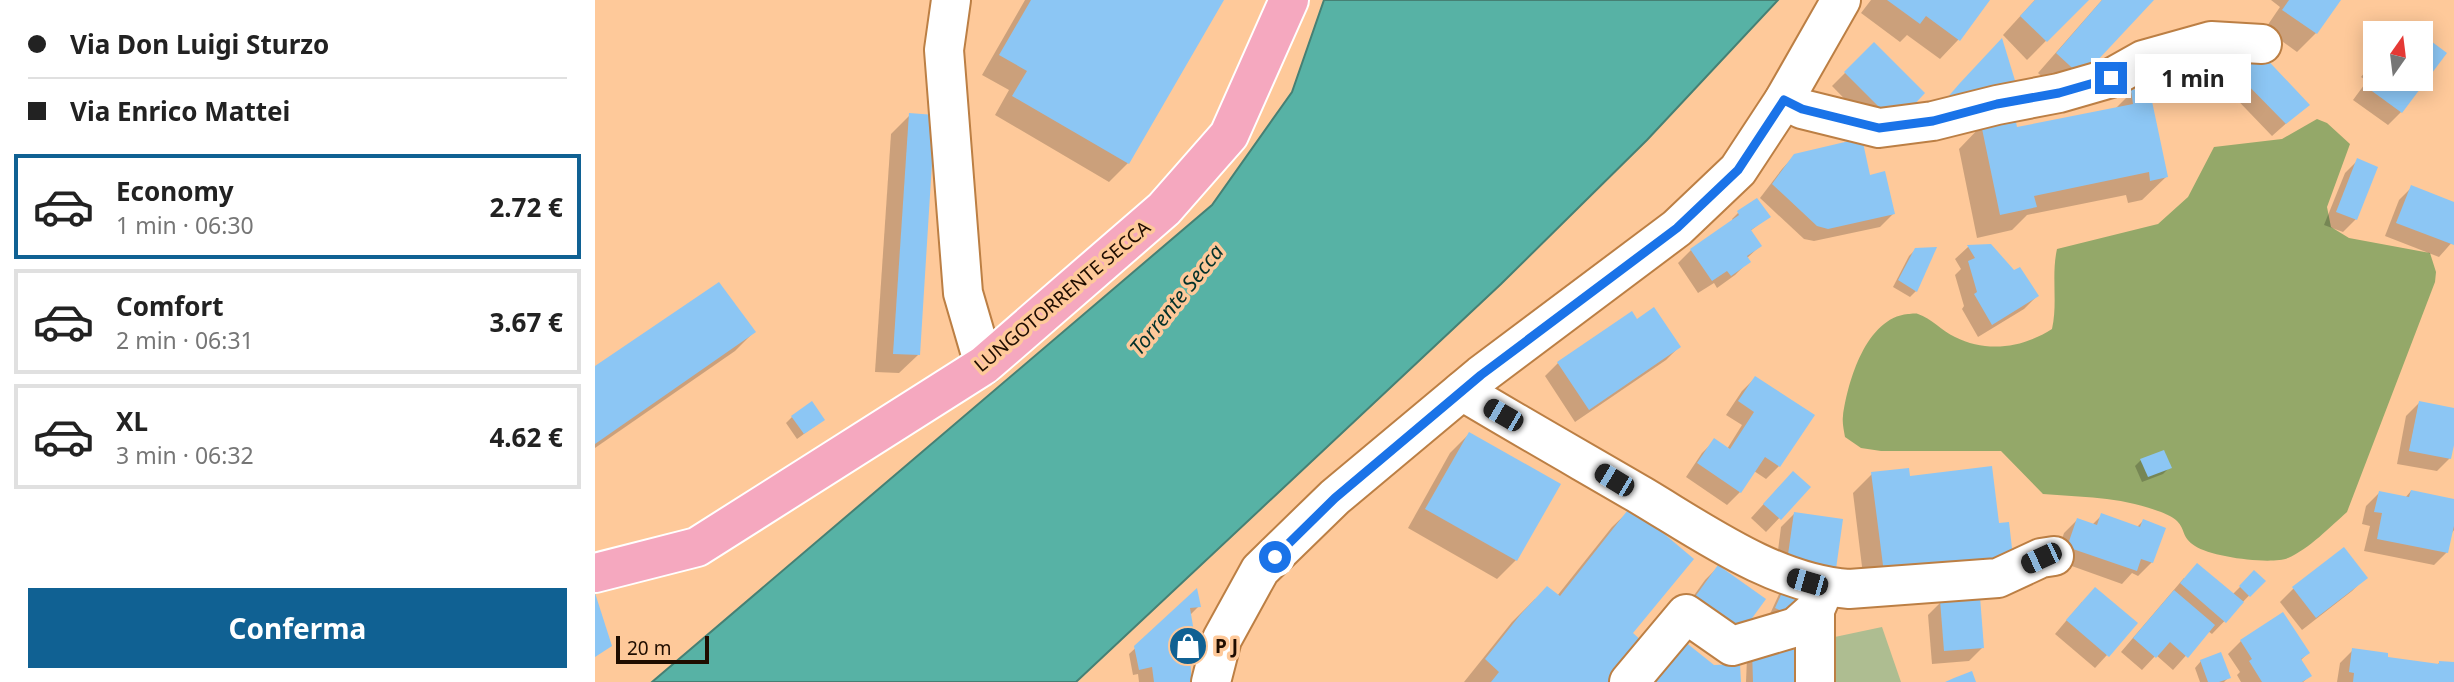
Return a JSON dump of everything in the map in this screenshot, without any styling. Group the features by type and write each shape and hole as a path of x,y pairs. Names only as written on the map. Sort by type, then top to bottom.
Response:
{"main road":[{"name":"LUNGOTORRENTE SECCA","path":"595,573 697,547 984,365 1164,209 1229,135 1289,0"}],"street":[{"path":"951,0 944,50 962,279 984,365"},
{"path":"1211,682 1222,639 1260,570 1335,498 1462,391 1677,228 1738,170 1784,100 1841,0"},
{"path":"1784,100 1802,109 1879,128 1933,121 1997,104 2059,93 2111,78 2143,60 2211,41 2262,44"},
{"path":"1462,391 1726,545 1790,577 1820,599"},
{"path":"1629,682 1686,614 1732,646 1796,627 1820,599 1849,589 1998,578 2041,558 2054,556"},
{"path":"1815,682 1820,599"}],"green space":[{"path":"2317,119 2327,123 2350,144 2327,207 2331,227 2349,238 2430,253 2436,272 2435,282 2347,512 2304,549 2288,558 2269,561 2214,554 2191,543 2177,521 2144,506 2116,500 2043,494 2001,451 1881,451 1861,448 1845,437 1843,416 1855,369 1870,339 1893,318 1918,314 1955,337 1979,345 1992,347 2029,341 2052,329 2057,249 2158,224 2188,197 2214,147 2282,139"},
{"path":"1882,627 1901,682 1820,682 1830,638"}],"water":[{"name":"Torrente Secca","path":"1324,0 1778,0 1647,140 1501,284 1076,682 652,682 1212,205 1292,92"}],"building":[{"path":"1031,0 1224,0 1129,164 1012,96 1027,71 999,55"},
{"path":"1887,0 1990,0 1960,41 1926,16 1920,24"},
{"path":"2035,0 2089,0 2047,42 2020,16"},
{"path":"2102,0 2154,0 2082,77 2056,53"},
{"path":"2289,0 2341,0 2317,34 2282,10"},
{"path":"2002,38 2017,87 1947,98 1960,83"},
{"path":"1874,42 1925,93 1911,108 1883,111 1844,72"},
{"path":"2433,43 2447,53 2433,72"},
{"path":"2259,51 2310,105 2286,124 2236,73 2182,84 2174,57"},
{"path":"2149,87 2168,177 2150,181 2149,172 2034,196 2037,207 2000,215 1981,124 2015,117 2017,127 2133,104 2131,90"},
{"path":"2372,91 2418,91 2402,113"},
{"path":"909,113 935,115 920,355 893,354"},
{"path":"1862,138 1870,175 1885,171 1895,214 1828,229 1817,226 1772,184 1794,154"},
{"path":"2357,158 2378,167 2357,220 2336,212"},
{"path":"2411,185 2454,202 2454,245 2396,223"},
{"path":"1757,198 1771,217 1751,230 1762,246 1747,256 1751,262 1731,276 1727,271 1712,281 1690,249 1739,215 1737,211"},
{"path":"1991,244 2014,270 2020,267 2039,296 1992,325 1974,294 1977,292 1968,261 1975,258 1967,245"},
{"path":"1937,247 1917,292 1898,280 1915,248"},
{"path":"719,282 756,332 595,444 595,366"},
{"path":"1654,307 1681,347 1589,410 1557,362 1632,311 1637,319"},
{"path":"1755,376 1815,415 1780,467 1765,457 1741,493 1697,463 1714,438 1730,449 1754,412 1738,401"},
{"path":"812,401 825,420 804,434 791,416"},
{"path":"2419,401 2454,408 2454,445 2451,459 2409,451"},
{"path":"1469,432 1561,484 1517,561 1425,509"},
{"path":"2164,450 2172,468 2148,477 2140,459"},
{"path":"1992,466 1999,523 2009,522 2013,557 1884,573 1871,472 1909,468 1910,476"},
{"path":"1793,471 1811,487 1781,520 1763,504"},
{"path":"2411,490 2454,499 2454,526 2448,553 2377,539 2382,513 2374,512 2379,491 2409,497"},
{"path":"1631,506 1694,559 1633,633 1643,642 1610,682 1491,682 1499,672 1485,659 1520,615 1547,586 1560,596"},
{"path":"1794,512 1843,519 1835,576 1786,569"},
{"path":"2101,513 2140,527 2143,519 2166,528 2153,563 2141,559 2137,571 2067,547 2077,518 2097,525"},
{"path":"2344,547 2368,578 2316,618 2292,587"},
{"path":"2197,563 2244,602 2226,623 2180,583"},
{"path":"1718,565 1766,599 1739,636 1692,601"},
{"path":"2254,570 2266,581 2250,597 2239,586"},
{"path":"1786,584 1807,593 1796,617 1775,608"},
{"path":"2095,587 2138,623 2109,657 2066,620"},
{"path":"1197,588 1201,607 1190,608 1195,638 1188,637 1192,682 1154,682 1152,667 1139,670 1134,646"},
{"path":"2174,590 2215,625 2188,658 2170,642 2156,658 2133,638"},
{"path":"595,593 612,646 595,657"},
{"path":"1980,597 1984,648 1944,651 1940,600"},
{"path":"2283,612 2310,653 2301,659 2312,676 2302,682 2262,682 2240,640"},
{"path":"1684,641 1714,665 1740,664 1741,682 1651,682"},
{"path":"2352,648 2388,653 2388,657 2439,664 2439,661 2454,662 2454,682 2353,682 2354,673 2349,672"},
{"path":"1752,650 1810,650 1811,682 1753,682"},
{"path":"2221,652 2231,678 2208,682 2200,660"},
{"path":"1972,671 1976,682 1945,682 1954,678"}],"place":[{"name":"P J","path":"1188,646"}],"route":[{"path":"1275,557 1335,498 1481,375 1677,228 1738,170 1784,100 1802,109 1879,128 1933,121 1997,104 2059,93 2111,78"}]}
